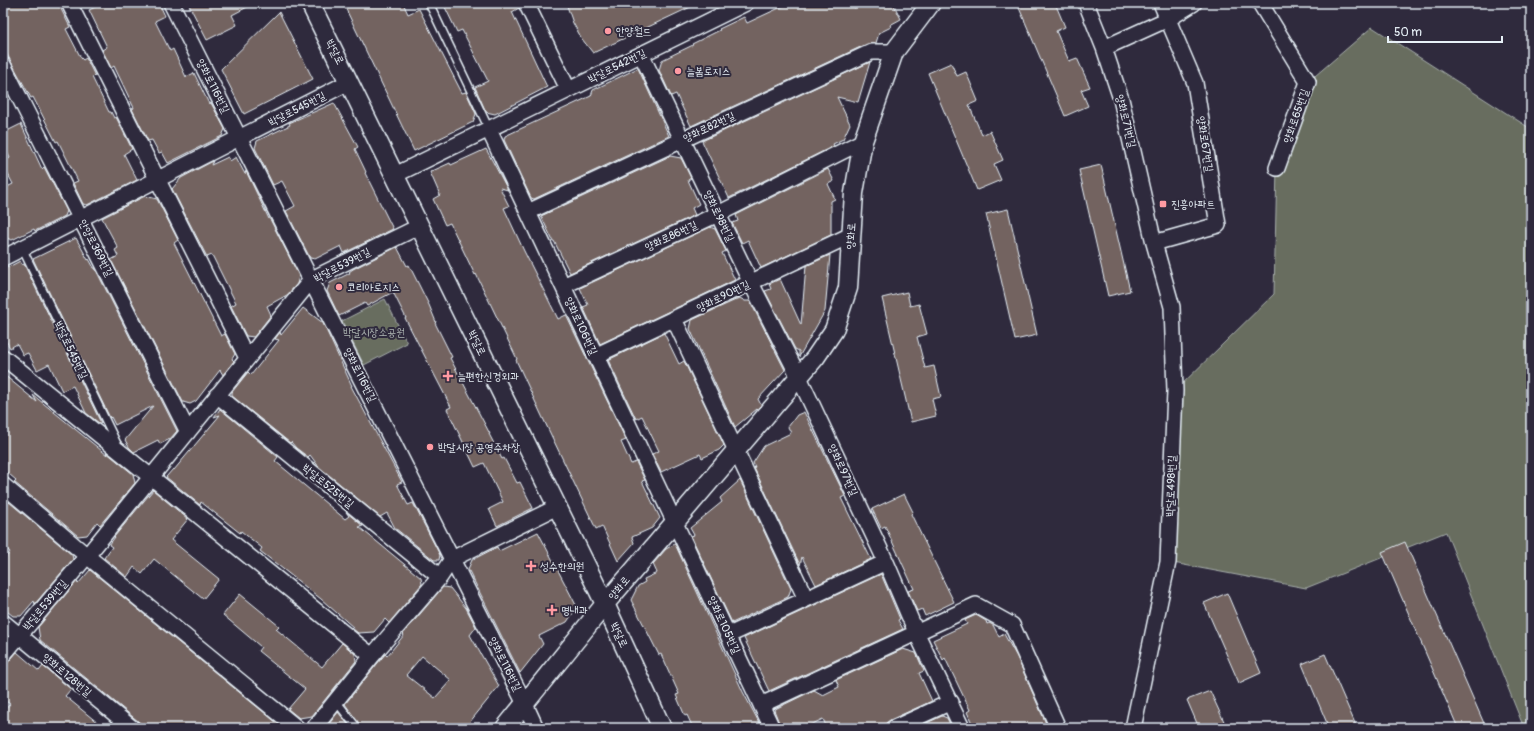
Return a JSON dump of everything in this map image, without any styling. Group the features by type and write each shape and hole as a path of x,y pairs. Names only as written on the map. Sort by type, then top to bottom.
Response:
{"street":[{"path":"69,3 247,358"},
{"name":"양화로116번길","path":"171,3 526,704 536,728"},
{"name":"박달로","path":"310,3 605,604 662,728"},
{"path":"526,3 568,89"},
{"name":"박달로542번길","path":"395,175 746,3"},
{"name":"양화로","path":"506,728 605,604 799,378 834,330 848,288 854,193 863,141 894,52 931,3"},
{"name":"양화로71번길","path":"1086,3 1104,48 1121,99 1154,243"},
{"name":"양화로67번길","path":"1154,243 1218,225 1195,83 1161,3"},
{"path":"1104,48 1168,19 1194,3"},
{"name":"양화로65번길","path":"1260,3 1308,82 1278,168"},
{"name":"양화로82번길","path":"528,212 871,52 894,52"},
{"name":"양화로98번길","path":"641,54 751,283 799,378"},
{"name":"안양로369번길","path":"3,65 188,432"},
{"name":"박달로545번길","path":"3,257 349,82"},
{"name":"양화로106번길","path":"489,130 674,522"},
{"name":"양화로86번길","path":"563,286 718,214 863,141"},
{"name":"박달로539번길","path":"3,655 87,556 312,279 420,226"},
{"name":"양화로90번길","path":"595,356 674,320 851,235"},
{"name":"박달로498번길","path":"1133,728 1168,562 1175,391 1172,306 1154,243"},
{"path":"674,320 806,599"},
{"path":"3,357 121,451 372,656"},
{"name":"양화로97번길","path":"799,378 962,728"},
{"name":"박달로525번길","path":"217,395 440,577"},
{"path":"3,485 87,556 297,728"},
{"path":"314,728 372,656 440,577 452,559 557,507"},
{"name":"양화로105번길","path":"674,522 772,728"},
{"path":"729,635 886,562"},
{"path":"761,705 976,605 1012,625 1058,728"},
{"name":"양화로128번길","path":"3,622 132,728"},
{"path":"894,728 950,702"}],"lane":[{"path":"429,3 489,130"},
{"name":"박달로545번길","path":"22,248 121,451"},
{"path":"336,700 357,728"}],"green space":[{"path":"1372,27 1531,129 1531,728 1524,728 1446,532 1306,588 1168,562 1175,391 1274,294 1277,168 1308,82"},
{"name":"박달시장소공원","path":"385,299 407,343 364,365 342,321"}],"building":[{"path":"3,3 58,3 70,27 66,29 81,58 83,60 86,58 95,76 92,77 109,112 111,112 114,118 116,117 132,149 124,154 137,180 87,205 83,204 73,183 78,181 58,141 56,142 33,97 31,98 3,47"},
{"path":"104,3 159,3 165,16 155,21 170,51 173,49 186,77 194,73 209,104 211,103 225,129 222,136 168,163 162,152 159,153 152,140 148,141 132,109 134,108 114,66 111,68 102,50 107,47 89,10"},
{"path":"188,3 255,3 232,15 237,25 207,40"},
{"path":"343,3 403,3 408,14 419,9 462,93 466,92 476,114 473,122 414,151"},
{"path":"443,3 517,3 519,8 512,12 547,87 495,114 486,112 475,87 488,81 462,30 457,32"},
{"name":"안양월드","path":"566,3 699,3 593,53 582,39 573,23"},
{"path":"790,3 852,3 854,8 867,3 893,3 901,19 890,25 891,27 879,33 876,43 867,44 691,126 676,94 671,96 659,70 662,60 744,17 747,23"},
{"path":"1017,3 1055,3 1065,27 1056,31 1069,61 1077,58 1090,87 1081,90 1088,106 1065,116"},
{"path":"279,12 313,79 244,114 221,69"},
{"path":"870,62 858,102 837,97 850,124 843,139 833,144 834,146 729,198 702,141"},
{"path":"951,63 957,76 966,72 978,101 969,105 982,135 990,131 1003,160 994,164 1001,180 977,190 928,73"},
{"path":"638,68 669,136 534,199 531,198 504,140 505,136 591,96 593,90"},
{"path":"334,103 358,147 355,149 366,172 365,173 393,229 344,253 341,246 315,259 310,258 286,211 295,206 282,181 273,185 255,148 257,141 290,125 289,123"},
{"path":"21,124 42,169 44,167 67,211 65,216 35,231 34,229 12,240 3,237 3,189 13,184 3,165 3,162 10,158 3,144 3,133"},
{"path":"486,149 508,190 500,188 509,206 504,208 524,251 558,319 566,315 626,440 621,442 631,464 636,462 645,480 642,481 660,518 652,528 632,537 634,543 618,561 602,526 596,529 476,274 475,275 450,223 445,225 433,199 440,195 430,172 450,163 451,165"},
{"path":"670,156 681,158 691,178 688,180 699,204 692,208 695,215 570,273 541,216"},
{"path":"228,157 230,161 236,157 245,174 246,171 299,276 297,284 287,295 267,306 271,315 254,337 246,336 231,306 236,303 212,255 207,257 172,189 181,178 213,161 211,165"},
{"path":"1101,165 1130,291 1108,296 1079,170"},
{"path":"828,169 834,181 828,184 835,199 831,201 831,235 761,268 748,240 742,243 732,223 738,221 736,215"},
{"path":"145,196 157,199 178,240 174,243 221,336 225,334 235,354 232,359 234,361 223,375 220,370 196,401 190,404 183,402 111,260 118,256 115,250 118,248 102,218"},
{"path":"1008,209 1037,335 1015,340 986,214"},
{"path":"710,227 715,229 726,251 722,253 735,280 600,344 583,307 588,305 580,288"},
{"path":"76,238 88,260 89,259 95,268 177,431 170,439 160,444 158,440 134,452 129,447 125,440 153,406 115,425 111,417 110,418 33,259"},
{"path":"397,247 407,266 409,265 429,305 436,322 435,323 452,357 450,358 502,459 504,458 517,483 520,482 533,508 497,526 489,509 503,502 484,463 475,467 447,409 451,407 393,292 367,306 365,303 339,316 327,291 330,283 350,273 349,272 353,269"},
{"path":"830,255 825,311 799,357 799,351 795,349 765,291 771,289 769,284 780,279 801,325 806,266"},
{"path":"20,261 22,265 24,264 101,423 86,413 73,386 62,391 49,364 37,370 28,353 23,355 17,344 10,348 3,335 3,270"},
{"path":"907,292 910,306 919,304 927,334 917,337 925,368 934,366 941,397 932,399 936,416 911,422 882,298"},
{"path":"740,298 745,301 750,301 785,370 758,399 761,405 735,427 690,329 692,320"},
{"path":"303,308 323,323 351,386 402,482 397,484 408,505 413,503 440,555 439,560 434,560 395,528 387,513 380,517 319,467 310,455 308,457 296,448 291,442 290,443 232,396 232,392 248,372 251,375 279,340 275,339 280,332 281,335"},
{"path":"664,333 679,364 684,361 724,445 719,450 702,458 700,454 661,472 652,454 659,451 642,416 636,419 608,360"},
{"path":"3,374 37,402 33,395 107,455 106,452 133,474 135,483 100,525 97,522 87,535 78,536 14,482 16,480 3,469"},
{"path":"220,409 278,457 275,461 345,519 349,516 346,512 363,526 359,527 421,578 422,584 389,623 385,619 374,632 358,633 321,599 260,551 262,548 241,531 240,533 201,502 200,505 166,477 173,469 174,470 220,415 214,417"},
{"path":"804,412 845,496 841,498 871,559 816,585 802,557 800,565 753,463 764,446 791,433 788,427 797,415"},
{"path":"740,480 791,589 788,597 732,623 691,536 694,535 690,528 722,502 720,498"},
{"path":"153,490 188,519 171,540 219,579 203,599 154,559 142,574 134,567 127,577 104,558 112,547 109,545 114,537"},
{"path":"904,494 913,512 911,514 954,602 925,616 922,609 917,611 908,591 914,589 885,526 881,528 872,509"},
{"path":"9,502 72,555 73,559 35,604 34,601 21,616 13,616 3,608 3,561 10,552 3,546 3,510"},
{"path":"538,532 577,607 567,622 539,636 543,644 520,673 468,569 472,560 497,547 499,551"},
{"path":"1405,542 1486,728 1458,728 1382,552"},
{"path":"675,544 743,692 762,728 693,728 687,715 685,716 676,695 679,694 661,654 659,655 631,600 638,586 645,582 644,579 657,573 653,564 666,549"},
{"path":"90,570 283,728 146,728 40,640 38,627 77,581 78,584"},
{"path":"881,574 900,619 898,620 903,629 769,691 744,638"},
{"path":"443,587 450,588 466,608 476,627 470,635 499,686 465,728 362,728 345,704 385,654 387,656 404,635 403,634","holes":["422,656 451,680 435,698 406,675"]},
{"path":"1227,593 1261,673 1239,683 1204,603"},
{"path":"240,594 279,626 276,629 322,667 342,643 355,654 356,661 312,716 299,718 288,709 305,689 258,651 261,647 223,615"},
{"path":"976,615 986,621 987,624 989,623 993,625 999,637 1004,634 1017,657 1048,728 974,728 967,712 970,710 945,658 943,660 933,640 967,624 965,620"},
{"path":"903,649 916,653 924,671 919,673 932,701 890,720 886,723 885,728 827,728 823,719 804,728 781,728 774,710 777,708 814,690 823,695 839,687 836,680"},
{"path":"17,652 39,671 43,666 71,689 65,696 104,728 3,728 3,712 10,704 3,699 3,668"},
{"path":"1325,654 1357,728 1329,728 1302,664"},
{"path":"1210,691 1227,728 1199,728 1187,700"},
{"path":"338,712 351,728 326,728"},
{"path":"942,716 947,718 952,728 916,728"}],"place":[{"name":"안양월드","path":"608,31"},
{"name":"늘봄로지스","path":"678,71"},
{"name":"진흥아파트","path":"1163,204"},
{"name":"코리아로지스","path":"339,287"},
{"name":"늘편한신경외과","path":"448,376"},
{"name":"박달시장 공영주차장","path":"430,447"},
{"name":"성수한의원","path":"531,566"},
{"name":"명내과","path":"552,610"}]}
